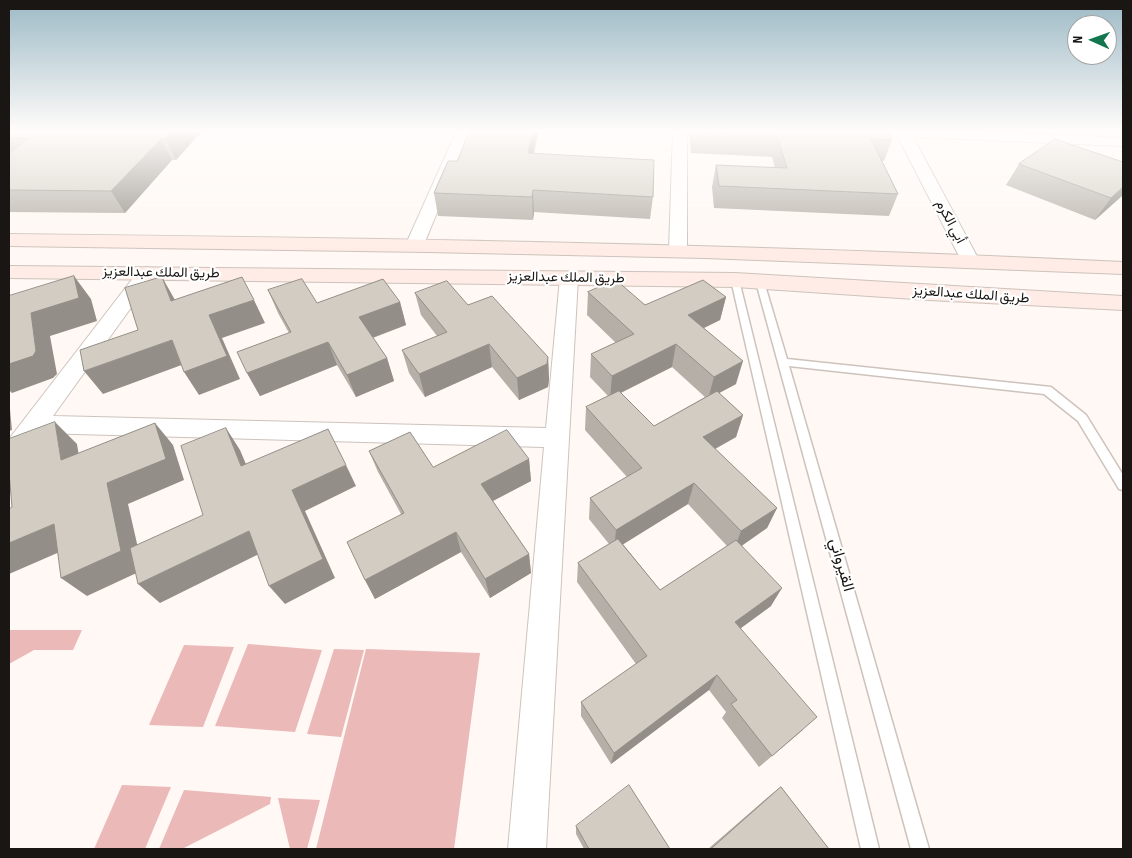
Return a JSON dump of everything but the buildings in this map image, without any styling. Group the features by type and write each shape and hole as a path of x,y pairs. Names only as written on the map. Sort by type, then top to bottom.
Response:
{"main road":[{"name":"طريق الملك عبدالعزيز","path":"9,240 415,244 678,250 970,260 1123,268"},
{"name":"طريق الملك عبدالعزيز","path":"9,272 735,280 837,288 1123,303"}],"street":[{"path":"415,244 447,170"},
{"path":"678,250 679,170"},
{"name":"أبي الكرم","path":"923,170 970,260"},
{"path":"9,457 147,273"},
{"path":"527,849 569,278"},
{"path":"34,424 558,438"}],"lane":[{"path":"735,280 870,849"},
{"name":"القيرواني","path":"760,282 920,849"},
{"path":"784,362 1047,390 1082,418 1123,485"}],"shaded area":[{"path":"9,630 82,630 73,650 34,650 9,664"},
{"path":"248,644 322,650 295,732 215,726"},
{"path":"184,645 234,647 203,727 149,725"},
{"path":"334,649 364,650 341,737 307,734"},
{"path":"366,649 480,653 454,849 316,849"},
{"path":"122,785 171,787 145,849 94,849"},
{"path":"184,790 271,797 270,804 182,849 159,849"},
{"path":"278,798 320,800 307,849 290,849"}]}
